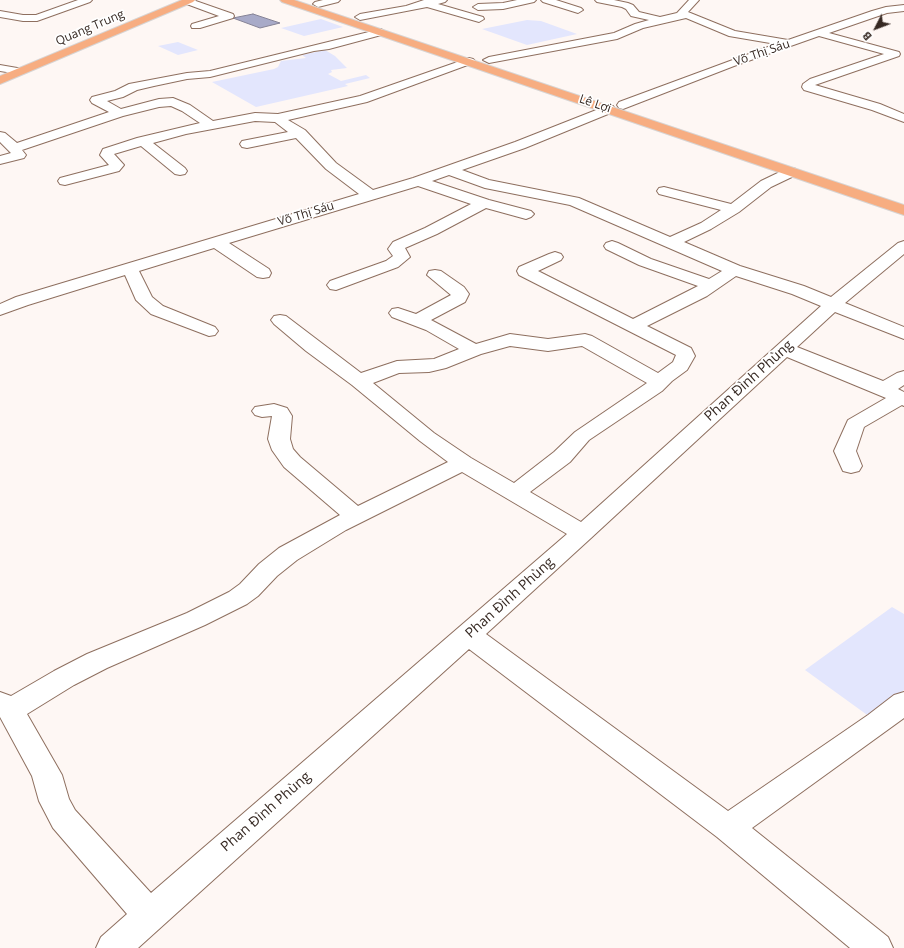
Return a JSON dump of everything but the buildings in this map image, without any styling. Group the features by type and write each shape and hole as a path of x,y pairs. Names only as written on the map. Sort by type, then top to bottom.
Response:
{"main road":[{"name":"Lê Lợi","path":"285,0 469,62 616,107 904,201"},
{"name":"Quang Trung","path":"0,80 188,1"},
{"name":"Lê Lợi","path":"312,2 489,60 791,172 904,210"},
{"path":"328,14 342,12"}],"street":[{"path":"0,14 22,18 37,18 87,0"},
{"path":"312,2 335,0"},
{"path":"413,0 479,18"},
{"path":"360,17 442,0"},
{"path":"478,7 503,6 531,0"},
{"path":"546,0 578,10"},
{"path":"600,0 630,7 632,12 635,14 659,20"},
{"path":"694,0 682,13 733,34 789,44"},
{"path":"188,1 229,16 196,26"},
{"path":"503,6 516,12"},
{"name":"Võ Thị Sáu","path":"0,310 22,301 449,170 520,146 616,107 730,64 886,10 904,8"},
{"path":"489,60 563,45 602,39 624,33 639,26 659,20 686,15"},
{"path":"119,113 96,100 125,92 133,87 187,76 210,74 314,48 325,47 381,32"},
{"path":"586,33 602,39"},
{"path":"818,33 895,54 814,82 809,84 808,87 904,118"},
{"path":"65,181 114,168 117,165 107,155 108,152 211,125 255,117 278,118 363,99 469,62"},
{"path":"0,68 20,72"},
{"path":"14,148 119,113 159,102 173,102 186,108 211,125"},
{"path":"278,118 300,133 332,166 370,195"},
{"path":"248,144 300,133"},
{"path":"0,136 10,143 19,154 0,160"},
{"path":"142,142 180,171"},
{"path":"449,170 484,184 574,201 734,270 798,290 904,334"},
{"path":"672,242 706,226 734,209 766,184 791,172"},
{"path":"418,180 484,203 526,214"},
{"path":"664,191 734,209"},
{"path":"336,285 392,264 402,257 396,249 399,245 431,231 484,203"},
{"path":"216,242 263,273"},
{"path":"612,246 645,262 710,285"},
{"name":"Phan Đình Phùng","path":"113,948 584,533 833,304 904,246"},
{"path":"515,493 562,457 582,436 656,387 680,366 686,356 678,349 525,271 555,257"},
{"path":"130,269 146,300 157,310 209,331"},
{"path":"633,326 701,292 734,270"},
{"path":"417,320 459,298 460,294 458,291 435,275"},
{"path":"398,313 432,326 474,350"},
{"path":"280,320 313,347 359,381 427,437 463,463 584,533"},
{"path":"359,381 397,367 429,366 438,364 474,350 510,340 548,345 585,340 656,380 658,384"},
{"path":"784,349 896,396"},
{"path":"851,466 845,451 856,424 896,396 904,376"},
{"path":"262,411 274,410 280,412 282,416 279,439 283,450 292,462 356,516"},
{"path":"150,915 64,819 54,801 47,775 5,706 90,664 196,619 238,598 249,590 268,570 288,554 356,516 463,463"},
{"path":"469,635 728,828 876,948"},
{"path":"728,828 904,702"}],"shaded area":[{"path":"253,14 280,23 260,28 233,18"},
{"path":"321,19 343,27 304,36 281,28"},
{"path":"527,20 541,21 577,34 527,45 482,29"},
{"path":"178,42 198,50 178,55 158,46"},
{"path":"325,50 335,56 347,68 331,70 332,72 328,74 341,81 366,75 370,78 345,84 348,86 256,107 212,82 274,69 278,67 281,61 306,58 302,55"},
{"path":"892,607 904,614 904,690 870,717 805,670"}]}
